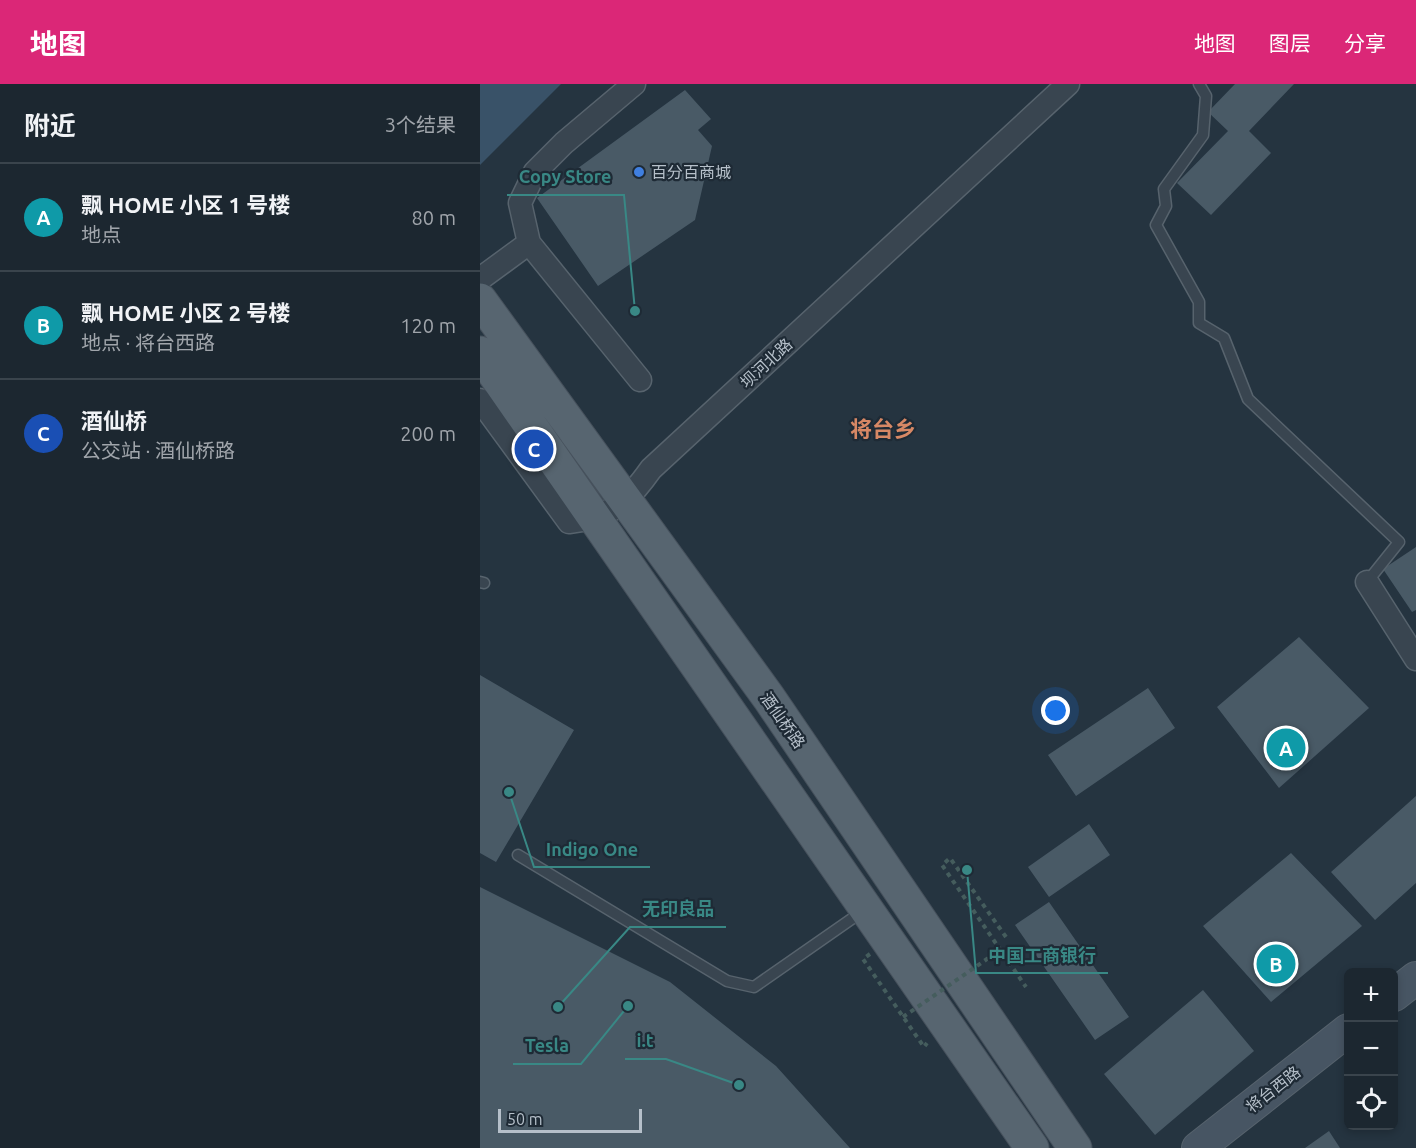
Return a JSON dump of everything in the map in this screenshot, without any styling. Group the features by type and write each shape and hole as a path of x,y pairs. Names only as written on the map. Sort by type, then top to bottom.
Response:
{"main road":[{"name":"酒仙桥路","path":"480,300 769,698 1075,1148"},
{"path":"480,353 1032,1148"}],"street":[{"path":"634,84 564,143 535,172 520,203 529,243 640,380"},
{"name":"坝河北路","path":"480,400 569,522 596,519 626,501 651,469 1068,84"},
{"path":"480,279 529,243"},
{"path":"1367,582 1416,659"},
{"path":"1398,992 1416,978"},
{"name":"将台西路","path":"1198,1148 1344,1033"}],"lane":[{"path":"1199,84 1206,96 1203,135 1164,189 1166,206 1156,225 1199,302 1199,322 1224,338 1248,399 1399,542 1367,582"},
{"path":"518,855 727,981 754,987 866,909"}],"path":[{"path":"1006,937 950,858 942,865 1026,987"},
{"path":"903,1017 1000,950"}],"water":[{"path":"480,84 561,84 480,165"}],"building":[{"path":"1235,84 1294,84 1249,131 1271,153 1211,215 1177,183 1228,131 1208,112"},
{"name":"百分百商城","path":"685,90 711,119 698,130 712,146 695,220 598,286 537,198"},
{"path":"1416,547 1416,610 1412,612 1383,569"},
{"path":"1299,637 1369,708 1279,788 1217,707"},
{"path":"480,675 574,730 496,862 480,853"},
{"path":"1148,688 1175,728 1076,796 1048,755"},
{"path":"1416,796 1416,883 1375,920 1331,872"},
{"path":"1089,824 1110,855 1049,897 1028,867"},
{"path":"1291,853 1362,926 1271,1002 1203,926"},
{"path":"480,887 670,982 776,1066 850,1148 480,1148"},
{"path":"1049,902 1129,1017 1095,1040 1015,925"},
{"path":"1203,990 1254,1051 1155,1135 1104,1074"},
{"path":"1329,1131 1340,1148 1305,1148"}],"place":[{"name":"百分百商城","path":"639,172"},
{"name":"Copy Store","path":"635,311"},
{"name":"酒仙桥","path":"534,449"},
{"name":"飘 HOME 小区 1 号楼","path":"1286,748"},
{"name":"Indigo One","path":"509,792"},
{"name":"中国工商银行","path":"967,870"},
{"name":"飘 HOME 小区 2 号楼","path":"1276,964"},
{"name":"Tesla","path":"628,1006"},
{"name":"无印良品","path":"558,1007"},
{"name":"i.t","path":"739,1085"}],"district":[{"name":"将台乡","path":"883,428"}]}
